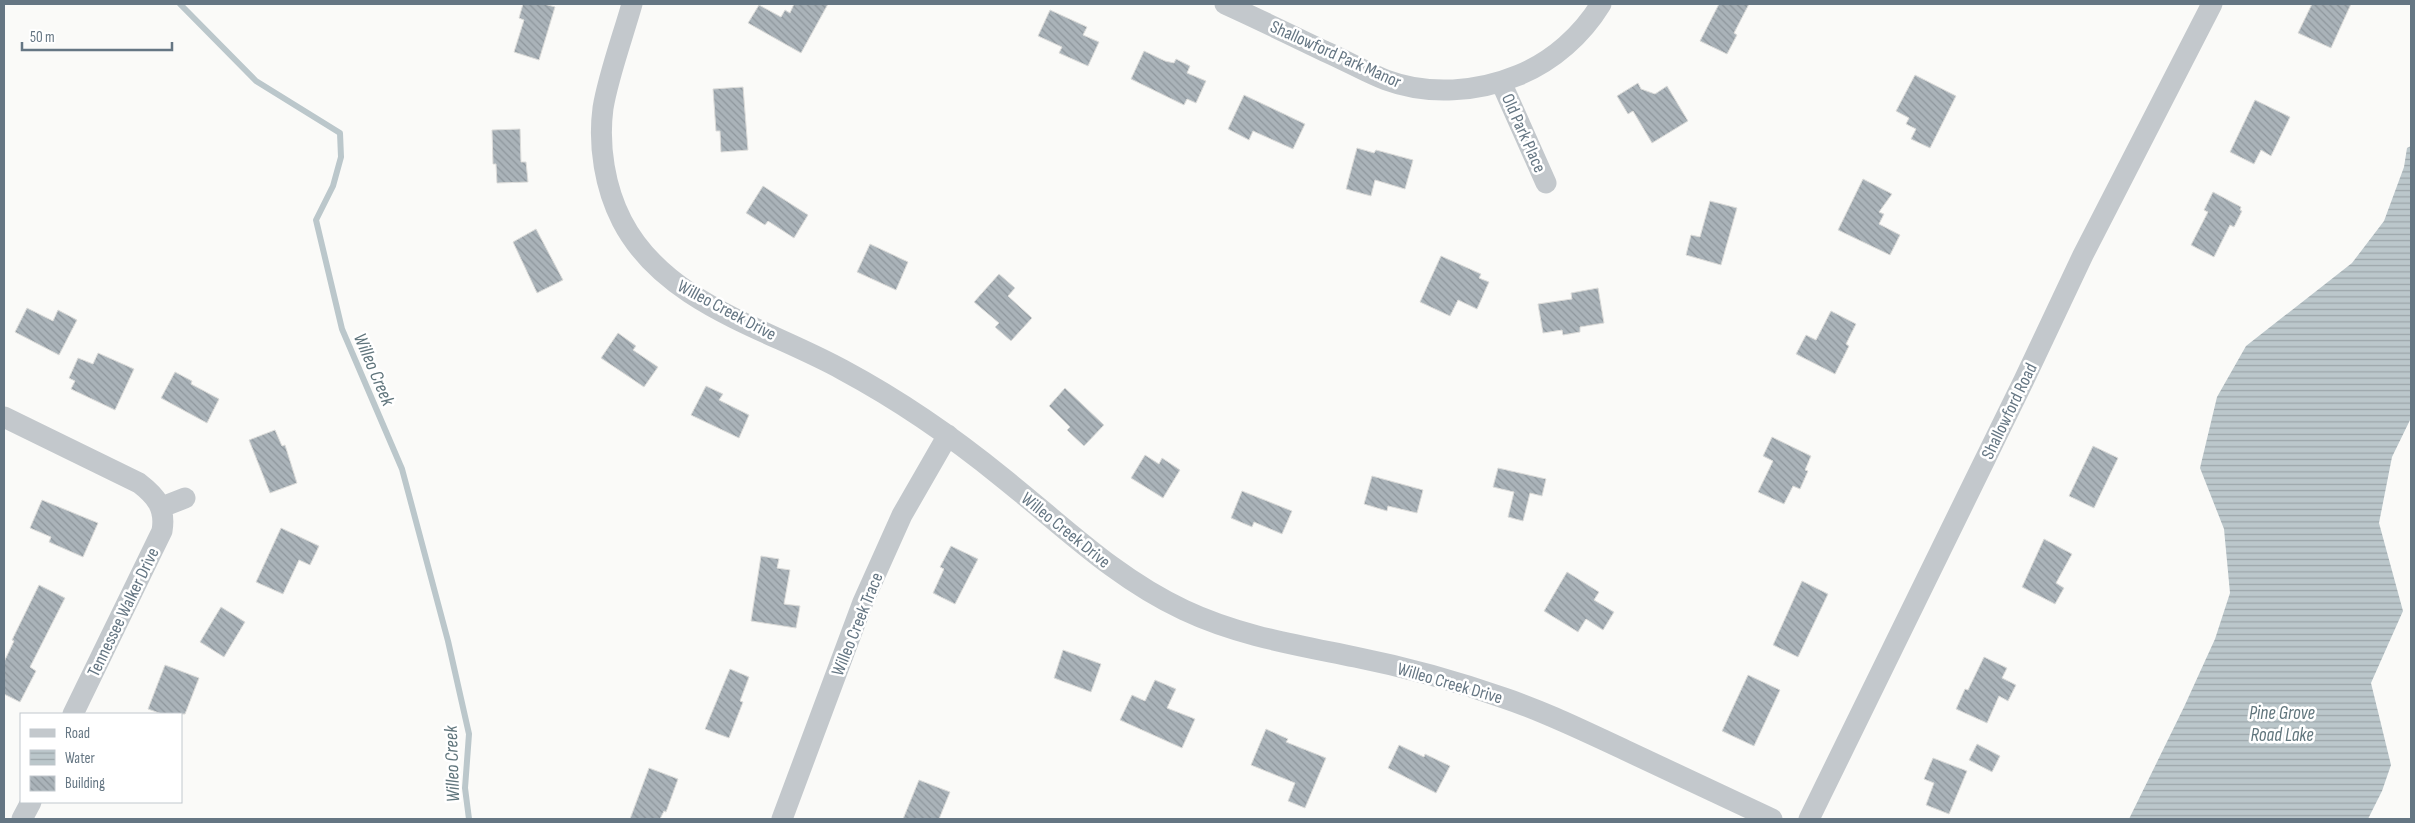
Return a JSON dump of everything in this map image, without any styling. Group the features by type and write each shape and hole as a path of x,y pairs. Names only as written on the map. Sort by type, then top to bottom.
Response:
{"street":[{"name":"Willeo Creek Drive","path":"632,4 604,108 602,154 611,195 622,222 638,246 657,268 680,287 704,302 844,370 948,436 1003,477 1104,562 1143,588 1185,611 1260,638 1411,670 1506,699 1576,727 1772,819"},
{"name":"Shallowford Park Manor","path":"1225,4 1387,80 1417,88 1446,90 1474,88 1501,82 1530,70 1554,55 1576,37 1601,4"},
{"name":"Shallowford Road","path":"1809,819 2024,380 2083,255 2212,4"},
{"name":"Old Park Place","path":"1501,82 1546,183"},
{"path":"4,417 139,483 153,494 162,507 185,498"},
{"name":"Willeo Creek Trace","path":"782,819 864,602 902,515 948,436"},
{"name":"Tennessee Walker Drive","path":"73,713 162,531 164,519 162,507"},
{"path":"22,819 30,803"}],"water":[{"name":"Pine Grove Road Lake","path":"2411,146 2411,418 2392,457 2379,523 2403,611 2371,683 2391,765 2382,791 2368,819 2129,819 2215,639 2230,593 2224,529 2200,468 2217,397 2246,346 2352,263 2384,221 2404,167 2407,148"}],"building":[{"path":"523,4 544,4 555,7 539,60 514,52 524,20 519,18"},
{"path":"794,4 828,4 801,53 748,23 759,5 781,17 785,10 790,13"},
{"path":"1719,4 1749,4 1734,33 1737,35 1727,54 1700,41"},
{"path":"2312,4 2351,4 2331,48 2298,33"},
{"path":"1050,10 1087,27 1083,35 1099,42 1088,66 1059,53 1062,47 1038,36"},
{"path":"1144,51 1165,61 1174,63 1176,59 1190,66 1187,73 1206,81 1196,103 1187,99 1184,105 1131,79"},
{"path":"1915,75 1956,96 1930,148 1911,139 1916,129 1906,124 1909,118 1896,111"},
{"path":"1638,83 1641,89 1655,94 1667,86 1688,121 1652,143 1633,111 1628,114 1617,96"},
{"path":"743,87 748,150 721,152 720,131 716,131 713,89"},
{"path":"1244,95 1305,124 1293,149 1253,131 1249,140 1228,129"},
{"path":"2255,100 2290,117 2271,156 2261,150 2254,164 2230,152"},
{"path":"520,129 521,162 526,162 528,182 497,183 496,164 493,164 492,130"},
{"path":"1357,148 1374,153 1376,150 1413,160 1405,189 1375,180 1371,196 1346,189"},
{"path":"1863,179 1892,194 1879,212 1884,214 1879,224 1900,235 1890,255 1838,230"},
{"path":"763,186 808,215 794,238 768,221 765,225 746,213"},
{"path":"2213,192 2241,207 2240,210 2242,211 2234,227 2230,225 2214,257 2191,245 2208,212 2204,210"},
{"path":"1710,201 1737,208 1721,265 1686,255 1691,235 1700,237"},
{"path":"536,229 563,280 537,293 513,242"},
{"path":"870,244 908,262 896,290 857,272"},
{"path":"1441,256 1481,274 1479,278 1489,282 1477,309 1458,300 1450,316 1420,302"},
{"path":"999,274 1015,288 1008,296 1032,318 1011,341 995,327 999,323 974,302"},
{"path":"1598,288 1604,323 1580,327 1580,332 1563,335 1562,330 1543,333 1538,304 1572,299 1571,293"},
{"path":"27,308 53,321 58,310 77,320 59,355 15,332"},
{"path":"1831,311 1856,324 1846,344 1849,346 1835,374 1796,354 1806,335 1816,340"},
{"path":"618,333 636,346 633,350 658,367 644,387 601,358"},
{"path":"98,353 134,369 115,410 71,389 75,381 69,378 78,358 93,364"},
{"path":"175,372 192,381 191,384 219,399 207,423 161,398"},
{"path":"706,386 723,394 719,400 749,415 739,438 691,415"},
{"path":"1065,388 1104,425 1084,446 1067,430 1070,427 1049,406"},
{"path":"275,430 282,446 285,445 297,483 270,493 249,440"},
{"path":"1772,437 1811,456 1805,470 1808,471 1800,489 1793,486 1784,504 1758,492 1773,461 1763,456"},
{"path":"2093,446 2118,458 2094,508 2069,496"},
{"path":"1145,455 1159,464 1162,458 1180,470 1163,498 1131,478"},
{"path":"1498,468 1546,479 1542,496 1530,493 1523,521 1508,517 1514,492 1493,487"},
{"path":"1372,476 1423,490 1417,513 1388,506 1387,511 1364,504"},
{"path":"1242,491 1292,511 1282,534 1254,522 1252,527 1231,518"},
{"path":"42,500 98,523 83,557 49,542 51,537 30,528"},
{"path":"281,528 319,546 310,565 299,560 283,594 256,582"},
{"path":"2044,539 2072,554 2056,583 2064,588 2055,604 2022,587"},
{"path":"951,546 978,559 955,604 933,593 944,569 940,567"},
{"path":"761,556 779,559 777,568 790,570 784,604 800,606 796,628 751,621"},
{"path":"1567,572 1599,592 1594,600 1614,612 1603,630 1586,619 1578,632 1544,611"},
{"path":"1802,581 1828,594 1798,657 1773,645"},
{"path":"39,585 65,598 30,667 36,671 20,702 4,694 4,662 14,641 12,640"},
{"path":"221,607 245,622 224,657 200,642"},
{"path":"1063,650 1101,664 1091,692 1054,678"},
{"path":"1984,657 2007,668 2002,678 2016,685 2008,701 1999,696 1987,723 1956,709 1965,689 1968,690"},
{"path":"165,665 199,678 185,714 159,713 148,709"},
{"path":"730,669 749,677 740,701 743,702 729,738 705,729"},
{"path":"1748,675 1780,690 1754,746 1722,731"},
{"path":"1155,680 1176,689 1167,708 1195,719 1182,748 1120,720 1132,695 1145,701"},
{"path":"1266,729 1288,739 1286,742 1326,758 1305,808 1288,801 1295,783 1251,765"},
{"path":"1977,744 2000,756 1992,772 1969,760"},
{"path":"1399,745 1424,757 1425,754 1450,766 1436,793 1388,768"},
{"path":"1933,758 1967,771 1949,814 1926,805 1934,783 1924,779"},
{"path":"649,768 678,779 666,812 664,811 660,819 630,819"},
{"path":"919,780 950,792 939,819 903,819"}],"waterway":[{"name":"Willeo Creek","path":"180,4 256,81 340,133 341,157 333,186 316,220 342,329 402,469 448,641 469,734 465,788 469,819"}]}
